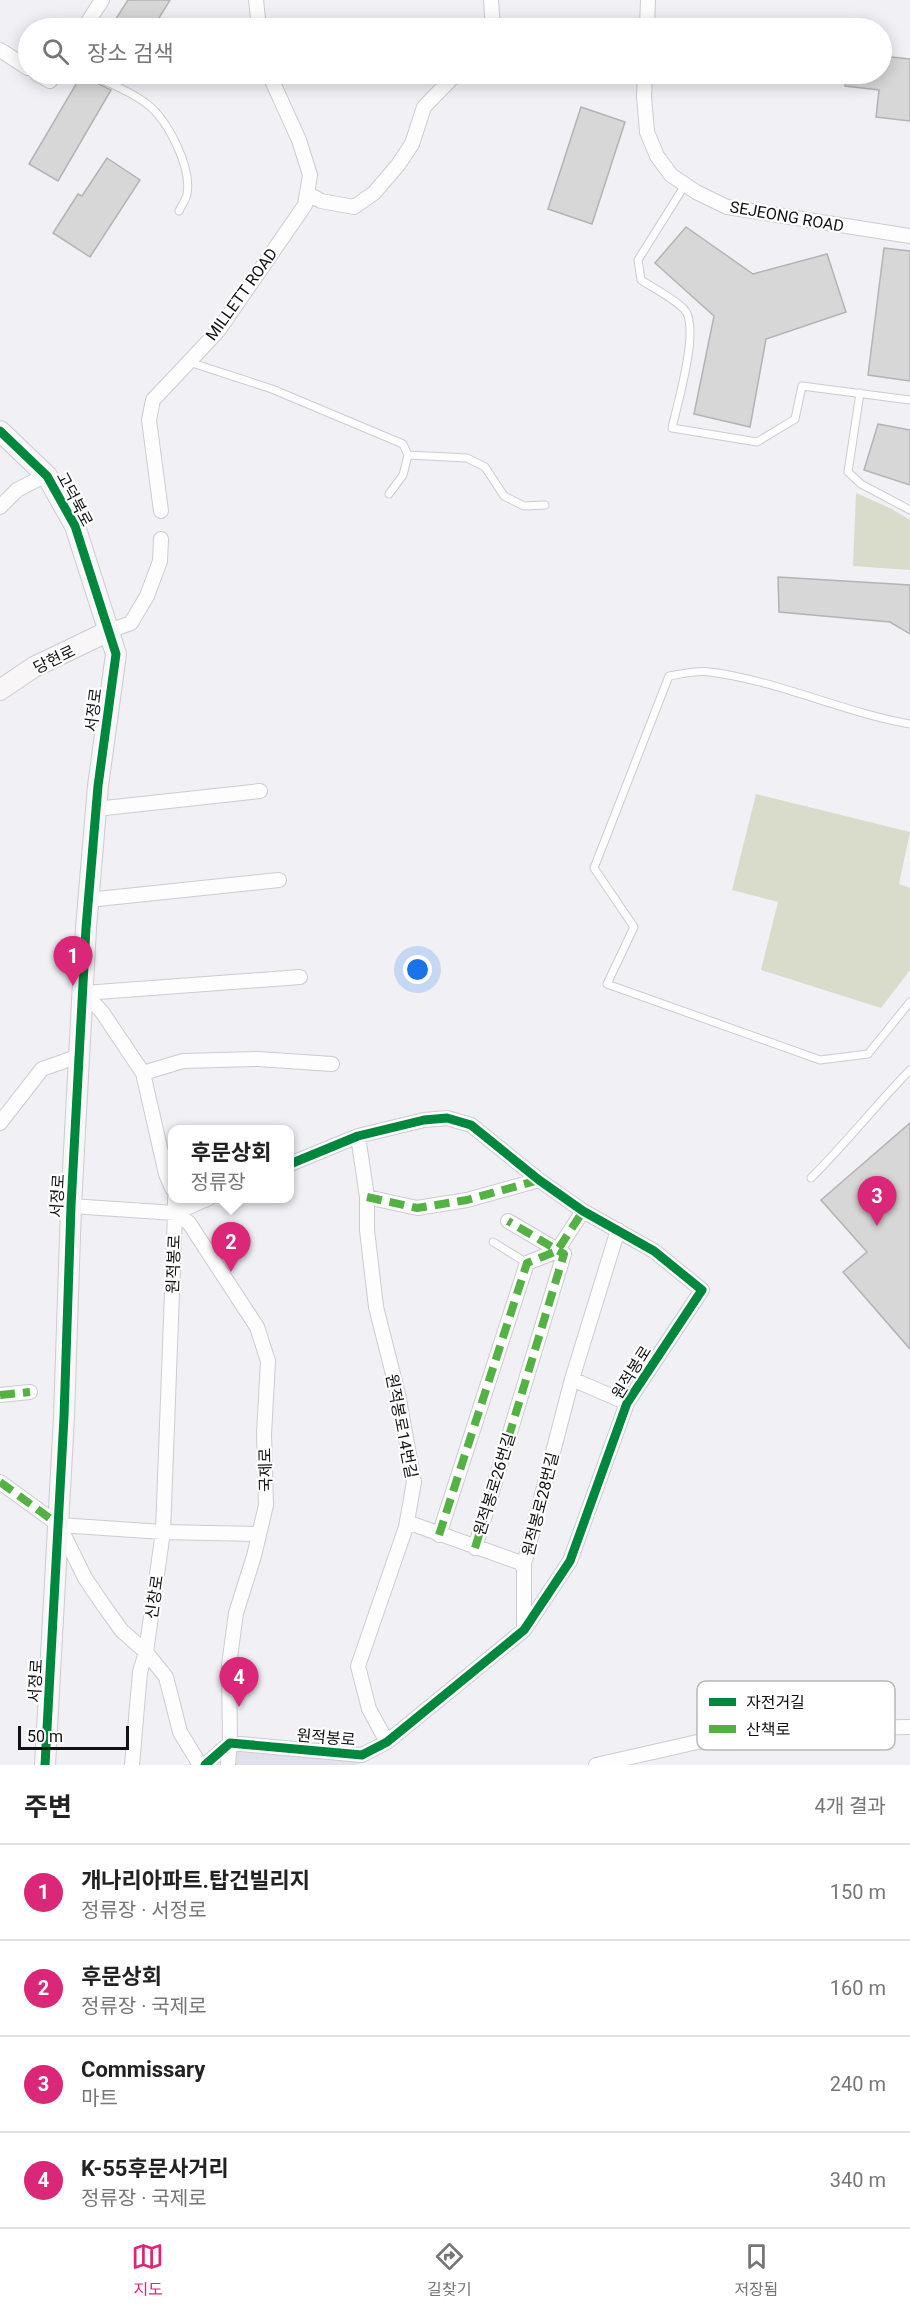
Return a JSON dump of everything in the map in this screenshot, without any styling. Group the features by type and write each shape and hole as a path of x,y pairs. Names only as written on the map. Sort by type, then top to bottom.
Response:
{"street":[{"path":"90,18 102,0"},
{"path":"256,0 258,18"},
{"path":"491,0 494,18"},
{"path":"647,18 648,0"},
{"path":"0,50 18,62"},
{"name":"MILLETT ROAD","path":"161,511 149,420 153,400 225,321 305,205 310,175 299,140 274,84"},
{"path":"307,193 321,201 354,207 374,193 398,165 412,144 424,108 447,84"},
{"name":"SEJEONG ROAD","path":"645,84 647,132 657,156 671,175 685,185 727,207 910,236"},
{"name":"고덕북로","path":"0,431 46,475 75,526 109,631"},
{"path":"0,507 17,490 46,475"},
{"path":"109,631 131,623 147,596 160,561 161,539"},
{"name":"당현로","path":"0,690 34,668 109,631"},
{"name":"서정로","path":"45,1765 88,900 96,809 116,654 109,631"},
{"path":"96,809 260,791"},
{"path":"88,900 279,880"},
{"path":"84,993 300,977"},
{"path":"84,993 102,1012 143,1073 168,1179"},
{"path":"0,1122 42,1069 79,1056"},
{"path":"143,1073 183,1061 258,1059 332,1064"},
{"name":"원적봉로","path":"230,1743 362,1755 387,1742 524,1630 570,1561 627,1403 702,1290 654,1251 583,1211 539,1180 471,1125 447,1118 424,1120 358,1136 294,1162"},
{"name":"원적봉로14번길","path":"358,1136 367,1197 367,1230 376,1307 398,1394 414,1482 407,1522 358,1666 369,1709 387,1742"},
{"path":"367,1197 417,1208 467,1200 539,1180"},
{"name":"원적봉로","path":"71,1206 175,1206 163,1532"},
{"name":"국제로","path":"175,1206 189,1223 257,1327 267,1361 264,1434 266,1504 254,1556 236,1612 230,1655 228,1765"},
{"path":"439,1535 527,1263 557,1251 583,1211"},
{"path":"508,1221 557,1251"},
{"name":"원적봉로28번길","path":"524,1630 524,1564 572,1379 618,1230"},
{"name":"원적봉로26번길","path":"407,1522 475,1548 564,1254 557,1251"},
{"path":"572,1379 627,1403"},
{"path":"0,1395 30,1392"},
{"path":"0,1482 58,1525 85,1578 104,1606 122,1631 146,1652 166,1677 180,1732 202,1765 230,1743"},
{"path":"58,1525 163,1532 258,1534"},
{"name":"신창로","path":"132,1765 140,1672 146,1652 163,1532"},
{"path":"475,1548 524,1564"},
{"path":"895,1727 910,1727"},
{"path":"596,1765 697,1742"}],"lane":[{"path":"109,84 148,104 164,122 177,145 186,172 187,195 179,211"},
{"path":"685,185 638,260 641,280 686,310 692,325 690,347 672,429 757,442 795,419 802,386 910,400"},
{"path":"189,362 272,389 403,444 408,455 403,475 388,494"},
{"path":"860,393 848,472 861,484 910,510"},
{"path":"408,455 467,458 484,467 504,496 524,506 545,506"},
{"path":"910,724 874,718 780,687 708,672 669,676 594,868 634,927 607,984 820,1060 868,1054 910,1002"},
{"path":"811,1178 842,1147 866,1116 910,1070"},
{"path":"493,1242 527,1263"}],"shaded area":[{"path":"238,1750 365,1762 354,1765 234,1765"}],"green space":[{"path":"856,493 910,520 910,570 853,566"},
{"path":"756,794 910,832 899,884 910,888 910,970 881,1008 761,970 778,902 732,890"}],"building":[{"path":"128,0 170,0 159,18 116,18"},
{"path":"892,57 910,59 910,121 876,117 879,90 845,86 845,84 892,84"},
{"path":"76,84 98,84 111,90 58,181 29,164"},
{"path":"581,107 625,122 592,224 548,209"},
{"path":"107,158 140,180 90,257 53,233 78,194 82,196"},
{"path":"686,227 753,274 827,254 846,312 766,339 750,427 694,414 714,316 655,263"},
{"path":"884,248 910,251 910,381 868,375"},
{"path":"878,424 910,430 910,485 864,470"},
{"path":"778,577 910,585 910,634 890,622 779,612"},
{"path":"910,1123 910,1349 843,1272 867,1252 821,1200"}],"marked path":[{"path":"367,1197 417,1208 467,1200 539,1180"},
{"path":"439,1535 527,1263 557,1251 583,1211"},
{"path":"475,1548 564,1254 508,1221"},
{"path":"0,1395 30,1392"},
{"path":"0,1482 59,1525"}],"cycle path":[{"path":"0,431 47,476 75,526 116,654 98,786 86,928 71,1206 64,1417 45,1765"},
{"path":"205,1765 230,1743 362,1755 387,1742 524,1630 570,1561 627,1403 702,1290 654,1251 583,1211 539,1180 471,1125 447,1118 424,1120 358,1136 294,1162"}],"place":[{"name":"개나리아파트.탑건빌리지","path":"73,986"},
{"name":"Commissary","path":"877,1226"},
{"name":"후문상회","path":"231,1272"},
{"name":"K-55후문사거리","path":"239,1707"}]}
